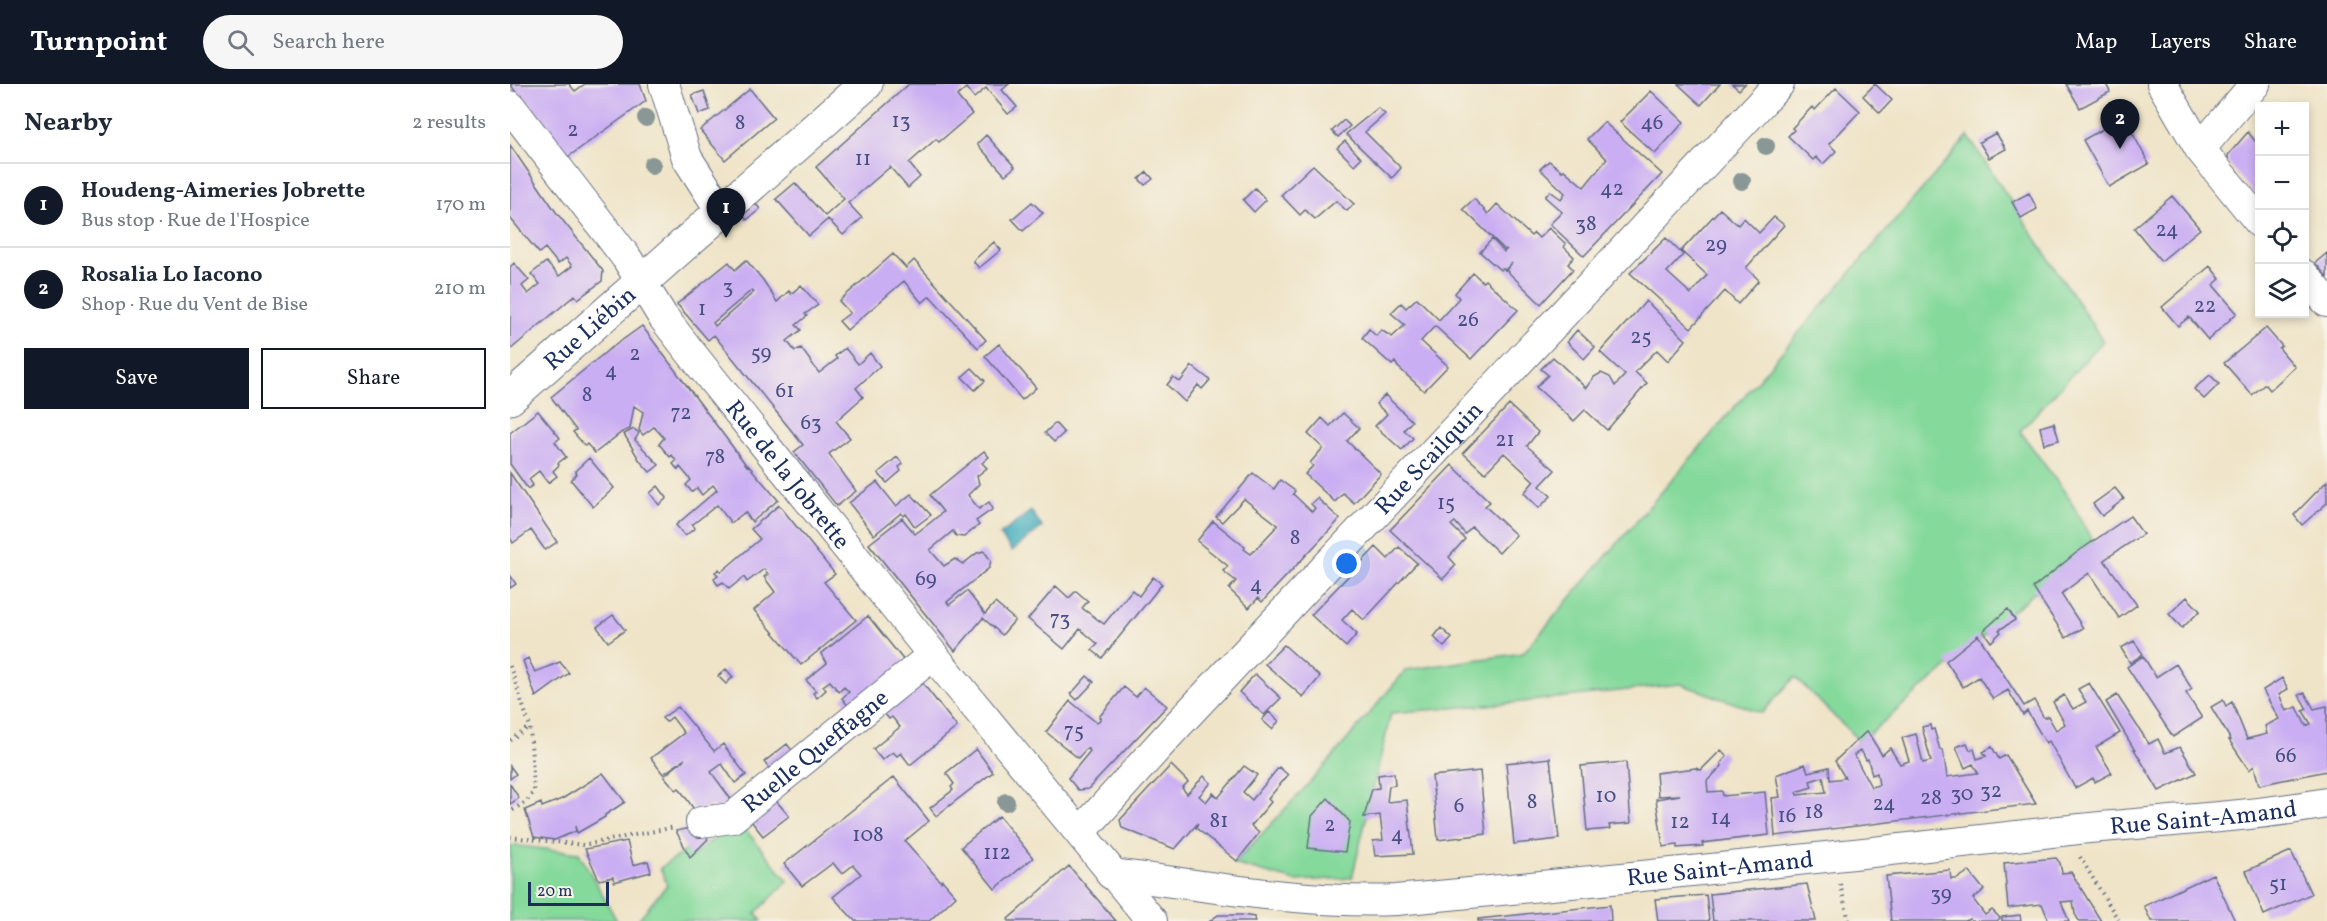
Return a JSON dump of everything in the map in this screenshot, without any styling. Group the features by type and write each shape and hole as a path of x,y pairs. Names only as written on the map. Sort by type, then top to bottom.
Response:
{"main road":[{"name":"Rue Liébin","path":"510,398 866,84"}],"street":[{"path":"664,84 687,158 721,211"},
{"name":"Rue Scailquin","path":"1080,834 1174,729 1779,84"},
{"path":"2162,84 2200,148 2255,218"},
{"path":"2200,148 2254,84"},
{"name":"Rue de la Jobrette","path":"510,106 626,257 670,326 933,655 1152,921"},
{"path":"2309,282 2327,302"},
{"name":"Ruelle Queffagne","path":"700,822 732,818 933,655"},
{"name":"Rue Saint-Amand","path":"1111,874 1260,894 1364,902 2223,817 2327,803"}],"path":[{"path":"510,666 530,727 534,791 527,801 510,812"},
{"path":"510,740 530,727"},
{"path":"510,837 584,845 700,822"},
{"path":"2064,831 2120,921"},
{"path":"1833,857 1849,921"}],"green space":[{"path":"1968,136 2103,341 2020,431 2069,498 2093,542 1860,742 1795,677 1762,713 1680,684 1522,702 1391,713 1352,878 1295,881 1234,864 1324,767 1406,670 1523,653"},
{"path":"740,823 788,881 756,913 762,921 637,921 667,885 660,868 688,849 693,856 712,840"},
{"path":"510,845 579,853 617,921 510,921"}],"water":[{"path":"1031,511 1042,527 1012,551 1000,535"}],"building":[{"path":"510,84 569,84 575,91 585,84 640,84 646,101 565,159"},
{"path":"909,84 1009,84 1002,90 1017,107 1008,114 986,88 974,98 966,88 957,96 972,114 939,142 936,139 909,163 920,177 908,188 890,167 848,203 862,218 843,235 828,219 809,236 776,199 795,183 825,216 844,199 816,167"},
{"path":"1678,84 1720,84 1701,105"},
{"path":"1732,84 1745,84 1739,90"},
{"path":"1875,84 1892,100 1880,113 1863,96"},
{"path":"2066,84 2106,84 2110,92 2080,108"},
{"path":"1836,88 1860,111 1829,144 1836,151 1823,164 1816,157 1813,160 1788,136 1794,130 1792,128 1812,107 1815,110"},
{"path":"750,89 774,118 725,160 700,130"},
{"path":"704,91 710,110 699,114 692,95"},
{"path":"1651,91 1684,122 1655,154 1620,122"},
{"path":"1378,108 1385,114 1365,132 1401,168 1392,178 1346,134"},
{"path":"2124,117 2149,164 2109,187 2083,140"},
{"path":"1344,120 1350,126 1338,137 1332,131"},
{"path":"1604,122 1662,174 1584,256 1550,224 1562,212 1545,197 1550,191 1561,199 1565,193 1540,169 1549,161 1584,187 1607,159 1587,139"},
{"path":"2248,132 2255,141 2255,195 2228,163 2228,155"},
{"path":"1996,133 2006,149 1989,158 1979,142"},
{"path":"986,135 1015,167 1005,175 977,144"},
{"path":"1345,141 1361,158 1354,165 1337,148"},
{"path":"510,145 556,212 603,271 602,281 578,299 575,295 510,350 510,267 514,263 529,280 522,286 528,294 540,284 531,274 546,262 559,276 572,266 566,258 558,264 545,248 539,253 510,218"},
{"path":"1313,165 1354,204 1347,211 1336,201 1315,219 1305,210 1300,215 1281,195"},
{"path":"1147,172 1153,179 1145,185 1139,179"},
{"path":"1255,188 1266,200 1254,212 1243,200"},
{"path":"2029,193 2037,209 2021,218 2012,202"},
{"path":"2172,196 2200,229 2161,261 2134,228"},
{"path":"1474,199 1488,214 1497,204 1531,236 1534,233 1539,238 1549,228 1566,244 1564,247 1574,257 1568,264 1573,269 1541,304 1506,270 1512,263 1505,270 1502,268 1500,270 1480,252 1492,239 1504,252 1507,249 1505,250 1463,209"},
{"path":"1032,202 1043,213 1023,231 1012,219"},
{"path":"756,204 760,209 747,220 743,215"},
{"path":"1720,209 1738,225 1744,218 1759,233 1774,217 1784,225 1746,268 1759,280 1738,304 1725,291 1691,328 1630,273 1666,238 1683,255 1667,272 1691,294 1707,275 1681,251"},
{"path":"994,242 1001,250 979,268 973,261"},
{"path":"2327,253 2327,277 2315,263"},
{"path":"893,254 906,268 914,260 986,340 978,348 930,296 922,303 904,281 847,330 839,321 850,313 839,301"},
{"path":"746,260 763,280 777,302 789,291 791,294 801,285 818,305 805,314 807,316 796,325 801,330 787,341 795,351 801,348 819,373 837,359 835,356 845,348 858,364 870,353 880,366 856,388 863,397 836,421 850,438 829,454 856,491 837,506 794,452 803,445 714,335 708,340 677,304 729,262 735,270","holes":["752,290 754,292 715,326 713,323"]},
{"path":"2210,266 2220,279 2213,285 2237,313 2208,340 2189,317 2178,326 2162,307"},
{"path":"1473,273 1483,282 1485,280 1518,310 1471,359 1435,326 1421,341 1448,366 1424,391 1395,362 1392,365 1362,338 1369,329 1376,336 1381,330 1392,337 1405,325 1391,313 1401,303 1406,308 1417,298 1439,320 1459,298 1455,293"},
{"path":"1646,301 1686,340 1668,361 1657,350 1635,372 1647,383 1607,430 1585,410 1574,421 1536,387 1548,375 1541,369 1553,357 1586,388 1594,377 1601,373 1610,377 1615,386 1625,375 1600,352"},
{"path":"642,326 747,466 778,500 752,522 745,512 731,523 717,505 692,525 695,528 685,536 676,525 717,490 713,485 702,495 697,488 692,492 686,485 691,480 680,467 678,470 673,464 676,461 672,455 670,457 659,444 664,438 654,427 643,435 639,430 643,412 634,406 630,429 622,432 595,453 587,444 585,446 573,432 576,430 551,397 607,351"},
{"path":"2266,328 2282,346 2279,348 2295,367 2270,390 2265,384 2252,395 2224,363"},
{"path":"1577,330 1595,347 1584,359 1567,342"},
{"path":"999,344 1036,388 1022,400 985,356"},
{"path":"1192,366 1210,380 1202,389 1198,385 1185,402 1167,385 1173,377 1180,382"},
{"path":"972,368 985,381 975,390 962,377"},
{"path":"2210,375 2219,384 2204,399 2194,389"},
{"path":"1385,395 1412,421 1404,430 1413,438 1402,450 1375,426 1387,414 1376,404"},
{"path":"1509,405 1538,432 1527,446 1555,470 1540,486 1551,496 1539,508 1524,493 1534,481 1504,453 1485,473 1463,453"},
{"path":"538,411 560,438 555,442 566,457 553,471 557,476 548,483 539,471 529,479 533,485 528,489 510,464 510,433"},
{"path":"1343,413 1359,428 1347,441 1381,474 1354,503 1343,493 1335,502 1305,474 1313,466 1310,463 1323,448 1308,434 1322,418 1330,426"},
{"path":"1055,423 1064,433 1054,442 1045,433"},
{"path":"2054,423 2059,440 2044,444 2040,427"},
{"path":"634,429 639,433 635,440 659,465 650,472 640,461 624,434"},
{"path":"984,451 989,457 982,463 987,468 977,476 979,484 968,495 979,509 989,502 993,509 976,521 979,525 964,537 956,536 953,531 930,550 944,566 955,559 963,564 977,553 984,551 991,561 989,568 947,602 949,605 967,591 985,614 995,603 1015,620 1002,635 983,618 955,651 869,544 902,518 915,534 931,522 943,512 930,495"},
{"path":"897,457 903,464 899,467 901,471 887,483 878,473"},
{"path":"589,458 614,488 593,507 571,480 577,474 575,471"},
{"path":"1452,465 1490,502 1485,506 1516,535 1499,553 1472,527 1465,534 1455,522 1451,525 1465,539 1449,557 1456,565 1443,579 1390,530"},
{"path":"510,473 557,542 545,550 531,530 513,543 510,538"},
{"path":"1253,473 1274,489 1280,480 1295,491 1293,494 1312,512 1315,508 1311,504 1317,498 1340,519 1262,602 1258,598 1249,608 1229,589 1236,581 1223,571 1228,566 1197,541 1213,521 1251,554 1278,525 1244,499 1222,522 1216,517"},
{"path":"2327,481 2327,503 2302,525 2294,515"},
{"path":"877,482 896,506 911,494 931,515 915,527 906,514 904,516 901,513 874,535 849,503"},
{"path":"658,486 667,498 659,505 650,493"},
{"path":"2115,488 2124,499 2102,516 2093,504"},
{"path":"779,505 835,574 824,582 856,620 801,665 754,610 775,592 764,577 768,574 764,569 747,582 744,577 729,589 723,582 718,585 714,578 718,575 715,572 719,569 721,572 760,539 751,529"},
{"path":"2130,516 2143,534 2104,560 2137,605 2119,618 2089,573 2061,594 2083,628 2066,638 2033,588 2076,553"},
{"path":"1376,547 1388,559 1399,547 1417,563 1364,620 1352,609 1342,620 1357,634 1346,647 1311,615"},
{"path":"510,575 516,584 510,588"},
{"path":"1153,577 1162,584 1102,658 1092,650 1098,644 1080,629 1064,649 1028,619 1056,586 1069,598 1076,591 1088,601 1082,608 1104,624 1132,590 1139,596"},
{"path":"2187,597 2200,611 2182,628 2169,614"},
{"path":"2008,609 2015,620 1999,630 2001,632 1991,642 1983,631"},
{"path":"613,615 625,630 608,642 597,627"},
{"path":"868,616 905,662 853,712 842,698 849,692 844,687 839,692 830,681 823,686 826,690 817,698 813,693 816,691 806,680 827,663 821,654"},
{"path":"1441,628 1452,638 1444,647 1434,637"},
{"path":"1978,635 2024,706 2034,700 2044,718 2048,716 2056,730 2065,724 2053,702 2064,695 2073,709 2086,702 2078,689 2089,683 2120,733 2096,747 2112,773 2095,782 2093,778 2075,788 2049,741 2046,743 2027,711 2023,715 2008,690 1993,699 1979,677 1963,687 1946,661"},
{"path":"2134,641 2143,654 2130,663 2121,648"},
{"path":"1284,645 1320,677 1303,697 1265,664"},
{"path":"2143,656 2156,677 2176,664 2192,689 2186,693 2202,718 2173,737 2127,667"},
{"path":"528,658 535,672 560,662 569,673 536,697 523,661"},
{"path":"726,669 733,677 726,684 718,676"},
{"path":"1255,674 1281,698 1264,715 1239,692"},
{"path":"917,676 957,727 910,765 901,753 897,756 893,752 882,760 873,749 900,727 892,717 889,719 878,706"},
{"path":"1087,676 1094,682 1077,700 1071,694"},
{"path":"2282,678 2288,689 2279,694 2286,711 2297,707 2306,726 2311,724 2303,711 2307,709 2299,695 2305,693 2314,709 2327,706 2327,771 2259,785 2254,766 2249,770 2211,707 2223,700 2226,706 2232,702 2247,739 2267,734 2265,726 2279,719 2263,690"},
{"path":"1124,687 1136,697 1144,687 1167,706 1088,789 1078,790 1068,778 1090,751 1087,748 1078,758 1046,732 1070,701 1097,723 1101,718 1099,717"},
{"path":"2117,695 2149,744 2158,739 2165,753 2180,747 2196,773 2159,791 2106,702"},
{"path":"678,707 714,751 723,744 746,775 735,783 722,764 711,772 733,802 717,812 712,805 698,815 679,788 676,790 664,776 685,759 663,774 651,758 684,733 672,717 666,722 662,718"},
{"path":"1269,712 1279,721 1272,729 1262,720"},
{"path":"1930,725 1931,730 1934,729 1940,750 1943,750 1947,777 1978,773 1973,764 1965,768 1956,747 1967,743 1970,750 1974,749 1977,759 1986,756 1983,752 1992,747 1999,759 2006,755 2036,804 1775,836 1772,798 1780,797 1776,775 1805,764 1808,772 1829,767 1830,780 1845,778 1835,761 1867,731 1882,755 1890,748 1900,764 1909,761 1902,738 1916,734 1923,763 1931,761 1922,727","holes":["1861,750 1866,760 1868,759 1872,775 1877,773 1879,785 1871,787 1854,755","1823,777 1826,792 1797,795 1796,792 1812,787 1810,781"]},
{"path":"787,744 797,757 774,775 764,762"},
{"path":"976,749 993,772 936,816 930,808 953,790 951,787 954,784 946,773"},
{"path":"1721,750 1727,756 1721,763 1722,766 1707,781 1708,792 1722,791 1723,796 1765,792 1769,835 1702,843 1703,846 1663,847 1656,799 1680,795 1658,796 1656,773 1696,768 1701,770"},
{"path":"1550,758 1559,839 1514,844 1506,763"},
{"path":"1626,762 1631,823 1609,825 1610,829 1587,831 1581,766"},
{"path":"1171,765 1188,782 1182,788 1187,794 1204,776 1211,783 1199,796 1206,802 1213,793 1218,798 1244,766 1257,775 1243,792 1252,800 1279,767 1288,775 1268,799 1271,802 1251,826 1259,833 1237,861 1196,828 1198,823 1175,849 1122,828 1120,820"},
{"path":"510,766 516,774 510,779"},
{"path":"1480,771 1486,834 1438,840 1432,776"},
{"path":"603,773 625,802 577,833 575,826 576,831 555,840 534,837 525,810 541,803 542,807 562,799"},
{"path":"1394,773 1395,785 1389,786 1387,802 1407,800 1413,854 1375,856 1373,841 1383,840 1380,815 1364,817 1372,789 1379,788 1378,775"},
{"path":"894,777 929,821 905,841 956,896 929,921 855,921 833,897 861,874 853,865 842,874 833,863 802,886 784,864"},
{"path":"510,784 519,798 510,804"},
{"path":"772,796 789,816 763,836 747,816"},
{"path":"1328,798 1350,822 1345,852 1308,848 1312,816"},
{"path":"999,816 1033,858 995,889 961,847"},
{"path":"701,826 708,839 690,857 676,831"},
{"path":"627,841 633,865 648,861 651,872 614,882 613,877 599,880 585,849"},
{"path":"2291,851 2311,894 2264,915 2246,871"},
{"path":"2056,858 2060,863 2062,873 2071,872 2101,921 2079,921 2075,914 2073,901 2061,902 2069,921 2049,921 2042,904 2008,908 2004,863"},
{"path":"1069,866 1116,921 1009,921 1008,919"},
{"path":"1950,870 1951,879 1957,879 1969,871 1984,890 1973,899 1985,915 1992,910 2000,918 1997,921 1971,921 1970,919 1964,921 1891,921 1886,876"},
{"path":"2213,874 2235,921 2151,921 2144,906"},
{"path":"1807,884 1816,921 1713,921 1710,894"},
{"path":"1706,895 1709,921 1658,921 1655,899"},
{"path":"1610,905 1611,921 1478,921 1478,919"},
{"path":"1218,915 1242,915 1254,917 1255,921 1210,921"},
{"path":"2020,915 2021,921 2002,921 2002,917"}],"place":[{"name":"Rosalia Lo Iacono","path":"2120,149"},
{"name":"Houdeng-Aimeries Jobrette","path":"726,238"}]}
